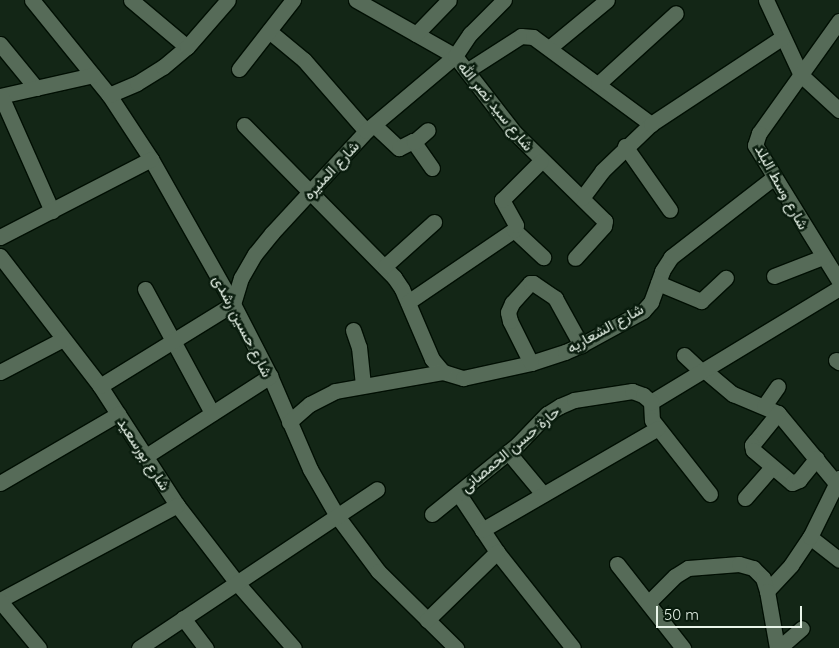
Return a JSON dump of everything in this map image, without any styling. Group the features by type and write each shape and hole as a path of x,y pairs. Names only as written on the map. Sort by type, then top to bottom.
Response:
{"street":[{"name":"شارع حسين رشدى","path":"32,0 109,96 151,159 270,376 288,422 310,469 337,516 378,571 456,648"},
{"path":"131,0 187,47"},
{"path":"109,96 157,71 187,47 228,0"},
{"path":"239,70 293,0"},
{"name":"شارع سيد نصر الله","path":"356,0 455,56 468,70 490,102 541,161 603,218 605,224 576,258"},
{"path":"416,34 449,0"},
{"name":"شارع المنيره","path":"232,304 241,278 255,254 370,128 455,56 470,34 504,0"},
{"path":"549,48 607,0"},
{"path":"766,0 801,74 839,110"},
{"path":"598,84 676,13"},
{"name":"شارع وسط البلد","path":"839,21 756,138 755,145 823,258 839,281"},
{"path":"269,31 304,60 370,128 399,148 410,141 414,142 428,130"},
{"path":"468,70 516,39 527,35 549,48 651,124"},
{"path":"582,198 602,171 651,124 783,37"},
{"path":"0,44 36,88"},
{"path":"52,211 1,96 93,75"},
{"path":"244,125 385,266 402,289 432,359 443,372"},
{"path":"414,142 432,168"},
{"path":"626,146 670,210"},
{"path":"0,237 151,159"},
{"path":"408,302 514,230 516,225 502,200 541,161"},
{"name":"شارع الشعاريه","path":"443,372 463,378 531,363 582,345 643,311 650,302 671,257 774,177"},
{"path":"385,266 434,222"},
{"path":"514,230 543,257"},
{"name":"شارع بورسعيد","path":"0,256 100,386 178,504 237,583 294,648"},
{"path":"774,276 823,258"},
{"path":"658,283 702,301 726,278"},
{"path":"531,363 510,321 508,312 512,303 530,283 534,283 555,298 582,345"},
{"path":"710,494 652,420 651,402 839,288"},
{"path":"145,289 212,413"},
{"path":"100,386 232,304"},
{"path":"353,330 359,347 363,384"},
{"path":"0,372 63,339"},
{"path":"684,355 733,394 764,406 778,414 838,480 810,536 790,565 768,591"},
{"path":"288,422 318,400 336,391 363,384 443,372"},
{"path":"146,456 270,376"},
{"path":"764,406 778,386"},
{"name":"حارة حسن الحمصانى","path":"432,514 508,452 547,414 574,400 632,391 642,395 651,402"},
{"path":"0,484 118,414"},
{"path":"778,414 752,445 753,450 788,481 796,483 816,458"},
{"path":"482,530 658,428"},
{"path":"508,452 543,494"},
{"path":"745,498 772,467"},
{"path":"139,648 377,489"},
{"path":"458,493 497,552 573,648"},
{"path":"39,648 0,600 178,504"},
{"path":"810,536 839,560"},
{"path":"427,620 497,552"},
{"path":"617,564 683,648"},
{"path":"648,603 681,570 696,566 740,564 753,568 763,578 768,591 778,648 802,628"},
{"path":"183,618 206,648"}]}
